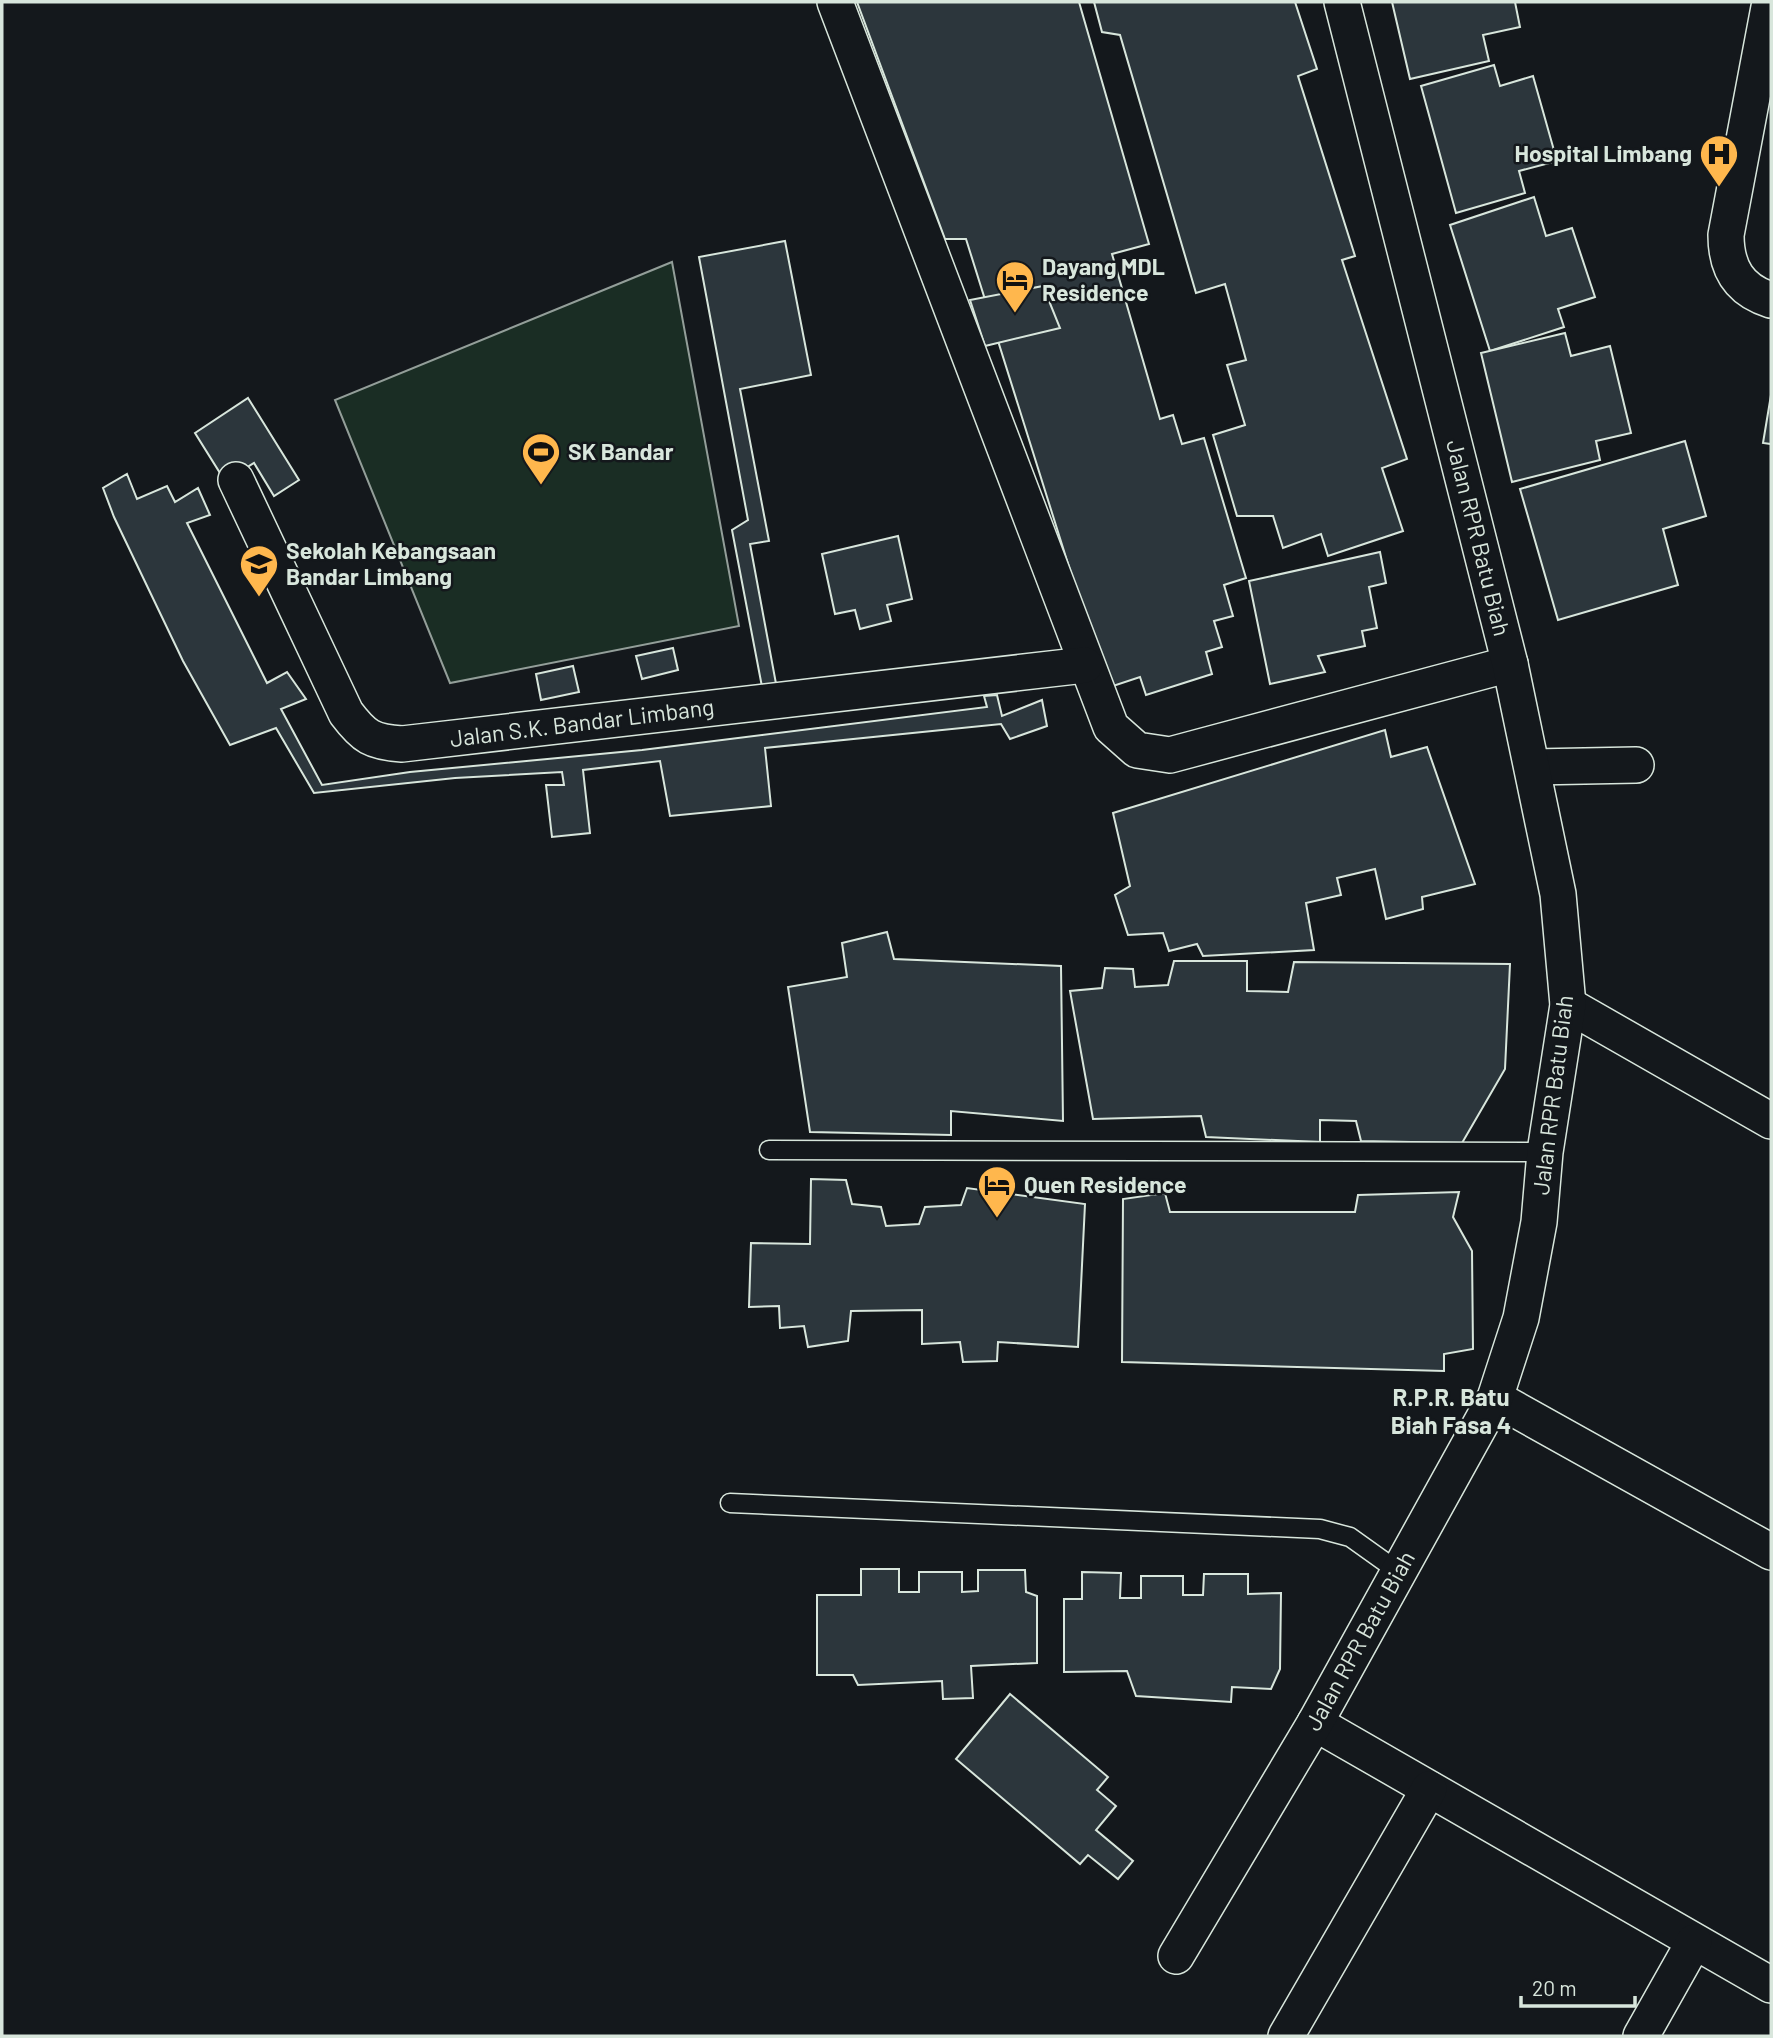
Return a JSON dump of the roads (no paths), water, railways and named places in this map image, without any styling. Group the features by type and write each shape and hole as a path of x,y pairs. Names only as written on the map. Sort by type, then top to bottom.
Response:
{"street":[{"path":"835,2 1111,727 1137,750 1170,755 1510,664"},
{"name":"Jalan RPR Batu Biah","path":"1176,1956 1315,1723 1495,1398 1521,1318 1539,1222 1545,1152 1567,1005 1558,894 1510,664 1342,2"},
{"path":"1770,2 1726,235 1726,256 1734,276 1749,291 1771,300"},
{"name":"Jalan S.K. Bandar Limbang","path":"236,480 346,713 359,731 378,742 402,744 1086,666"},
{"path":"1533,767 1636,765"},
{"path":"1567,1005 1771,1121"},
{"path":"1495,1398 1771,1552"},
{"path":"1315,1723 1771,1985"},
{"path":"1286,2036 1429,1789"},
{"path":"1641,2036 1694,1942"}],"lane":[{"path":"769,1150 1545,1152"},
{"path":"730,1503 1320,1529 1350,1537 1399,1572"}],"place":[{"name":"Hospital Limbang","path":"1719,188"},
{"name":"Dayang MDL Residence","path":"1015,314"},
{"name":"SK Bandar","path":"541,486"},
{"name":"Sekolah Kebangsaan Bandar Limbang","path":"259,598"},
{"name":"Quen Residence","path":"997,1219"}],"district":[{"name":"R.P.R. Batu Biah Fasa 4","path":"1451,1412"}]}
